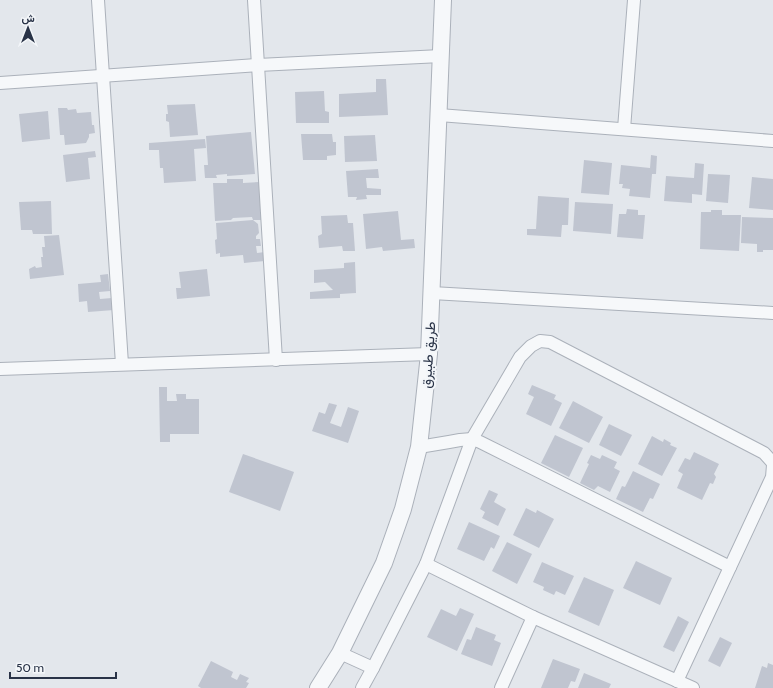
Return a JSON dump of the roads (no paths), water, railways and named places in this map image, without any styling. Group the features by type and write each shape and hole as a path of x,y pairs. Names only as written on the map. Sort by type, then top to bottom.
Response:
{"street":[{"path":"98,0 122,364"},
{"path":"254,0 276,360"},
{"name":"طريق طبيرق","path":"318,688 340,653 384,563 403,509 419,447 429,354 443,0"},
{"path":"624,129 634,0"},
{"path":"0,83 258,65 441,56"},
{"path":"439,115 773,141"},
{"path":"432,293 773,313"},
{"path":"362,688 374,668 426,564 472,439 520,358 531,346 540,342 550,342 764,453 773,464 772,477 677,681"},
{"path":"0,369 429,354"},
{"path":"419,447 472,439 480,442 730,567"},
{"path":"426,564 533,617 693,688"},
{"path":"501,688 533,617"},
{"path":"340,653 374,668"}]}
